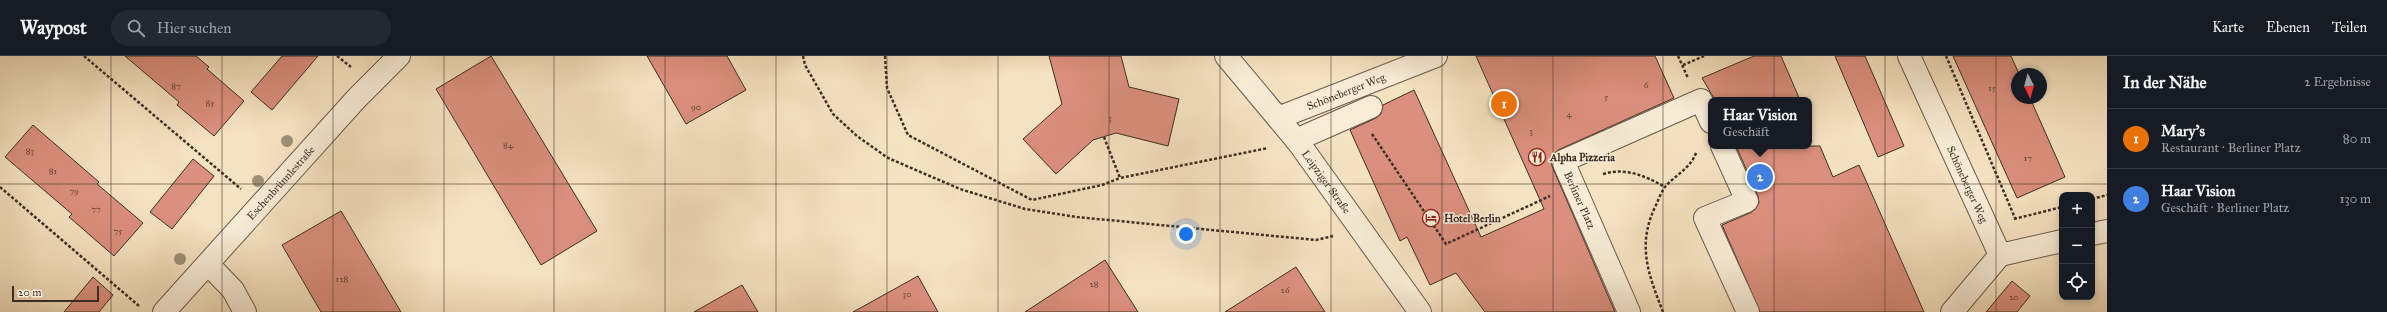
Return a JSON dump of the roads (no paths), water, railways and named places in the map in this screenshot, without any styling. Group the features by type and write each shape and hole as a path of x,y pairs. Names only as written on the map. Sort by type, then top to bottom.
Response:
{"street":[{"name":"Eschenbrünnlestraße","path":"164,312 357,98 399,56"},
{"name":"Leipziger Straße","path":"1226,56 1297,141 1420,312"},
{"name":"Schöneberger Weg","path":"1278,118 1436,56"},
{"name":"Schöneberger Weg","path":"1908,56 2000,255"},
{"name":"Berliner Platz","path":"1629,312 1563,161 1701,100 1708,115"},
{"path":"1297,141 1371,107"},
{"path":"1723,149 1747,201 1706,218 1748,312"},
{"path":"2095,233 2107,230"},
{"path":"1952,312 2000,255 2059,242"},
{"path":"208,264 233,290 245,312"}],"place":[{"name":"Mary's","path":"1504,104"},
{"name":"Alpha Pizzeria","path":"1537,157"},
{"name":"Haar Vision","path":"1760,177"},
{"name":"Hotel Berlin","path":"1431,218"}]}
